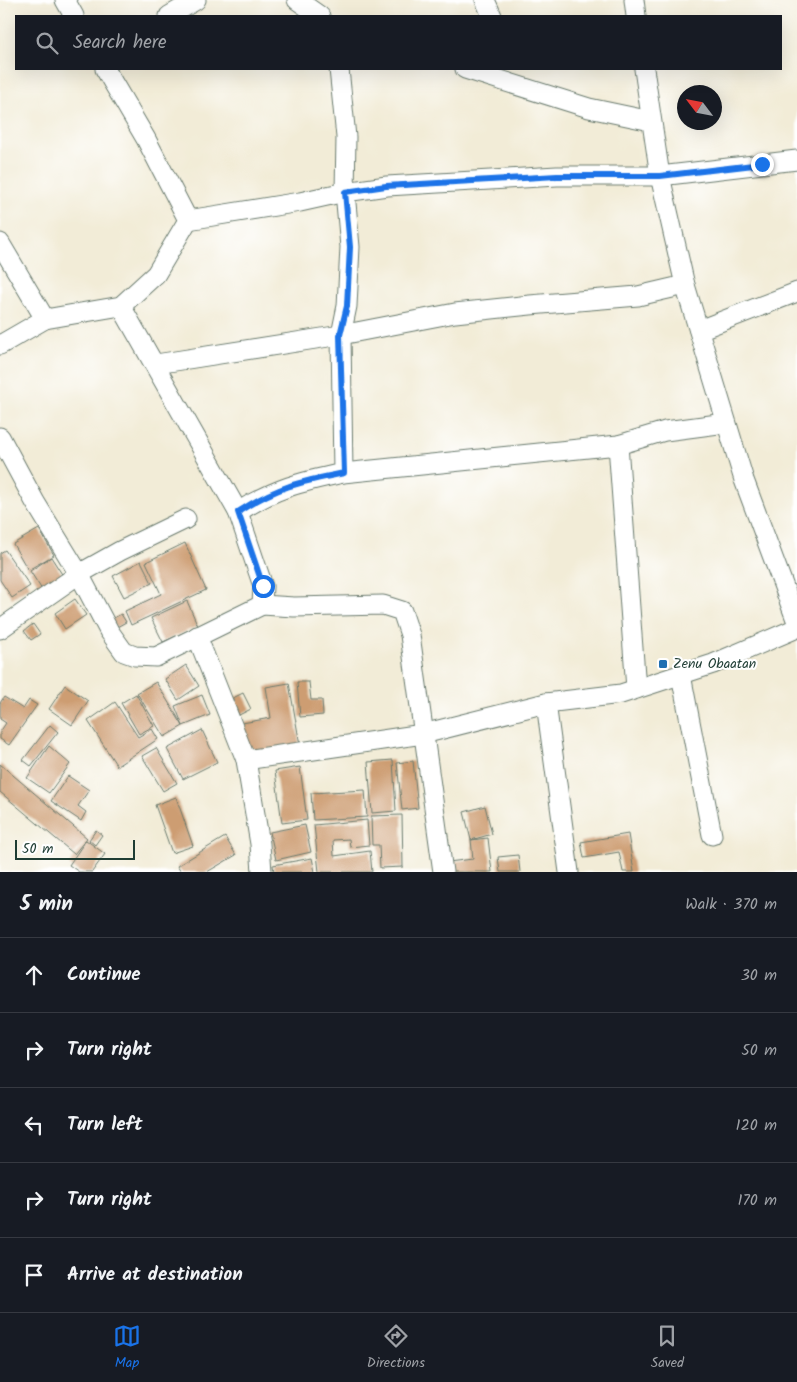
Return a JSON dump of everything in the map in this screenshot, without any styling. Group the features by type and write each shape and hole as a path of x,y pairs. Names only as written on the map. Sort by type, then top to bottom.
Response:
{"street":[{"path":"65,0 73,15"},
{"path":"171,15 196,0"},
{"path":"297,0 319,15"},
{"path":"319,0 326,15"},
{"path":"485,0 492,15"},
{"path":"634,0 636,15"},
{"path":"106,70 146,138 188,220"},
{"path":"339,70 346,137 345,192 350,247 347,306 340,335 344,473"},
{"path":"468,70 589,108 651,121"},
{"path":"517,70 526,88"},
{"path":"644,70 660,176 685,285 744,480 797,622"},
{"path":"188,220 386,186 501,179 660,176 797,160"},
{"path":"0,344 45,319 121,306 156,274 188,220"},
{"path":"0,243 45,319"},
{"path":"156,364 340,335 455,314 530,304 638,296 685,285"},
{"path":"699,330 797,292"},
{"path":"121,306 156,364 238,512 263,586 262,605"},
{"path":"238,512 262,496 293,484 344,473 618,445 665,431 726,423"},
{"path":"0,437 35,502 79,574 108,631 124,652 135,656 156,657 262,605 294,607 383,605 402,611 410,636 443,872"},
{"path":"618,445 636,689"},
{"path":"0,628 79,574 120,551 186,520"},
{"path":"246,760 423,734 546,703 621,694 713,664 797,628"},
{"path":"197,636 246,760 260,844 262,872"},
{"path":"681,675 712,835"},
{"path":"546,703 569,872"}],"building":[{"path":"39,529 54,555 28,570 13,544"},
{"path":"185,543 206,590 131,625 125,611 161,594 146,562"},
{"path":"5,550 30,586 12,598 0,580 0,553"},
{"path":"51,557 65,579 44,593 30,571"},
{"path":"141,561 152,583 124,597 113,576"},
{"path":"75,599 86,615 65,629 55,613"},
{"path":"187,601 198,626 163,642 151,618"},
{"path":"121,614 126,622 115,628 110,620"},
{"path":"33,624 40,634 31,640 24,631"},
{"path":"186,665 199,686 178,700 165,679"},
{"path":"156,682 183,726 164,737 137,693"},
{"path":"297,682 309,682 311,700 322,700 323,715 300,717"},
{"path":"289,683 300,745 248,755 242,723 271,718 266,687"},
{"path":"65,685 88,701 72,725 49,709"},
{"path":"243,693 251,709 239,715 231,699"},
{"path":"136,694 154,726 139,734 121,703"},
{"path":"202,695 210,715 183,726 175,706"},
{"path":"4,697 23,709 29,700 37,705 9,745 0,739 0,732 6,723 0,719 0,703"},
{"path":"115,702 138,737 152,729 158,739 117,766 88,721"},
{"path":"50,725 58,732 31,766 23,760"},
{"path":"202,730 217,762 183,779 167,749"},
{"path":"49,746 70,764 49,793 27,778"},
{"path":"156,748 177,783 163,791 142,756"},
{"path":"393,760 396,811 372,813 368,762"},
{"path":"413,761 418,808 402,810 397,763"},
{"path":"0,764 87,838 74,854 0,792"},
{"path":"300,767 307,820 282,823 275,771"},
{"path":"68,776 89,790 78,806 86,812 81,821 51,801"},
{"path":"365,790 367,817 313,820 311,793"},
{"path":"176,797 193,846 172,853 155,805"},
{"path":"485,806 492,834 471,840 464,812"},
{"path":"402,815 403,867 380,868 379,845 372,845 371,816"},
{"path":"367,820 369,845 350,847 349,839 333,840 334,856 370,851 372,872 319,872 314,825"},
{"path":"305,825 311,852 276,860 270,832"},
{"path":"96,830 102,835 95,845 89,840"},
{"path":"628,834 634,872 623,872 619,852 584,858 581,842"},
{"path":"225,837 236,855 207,872 181,872 177,866"},
{"path":"488,838 492,872 450,872 448,862 473,859 471,840"},
{"path":"86,840 105,854 92,872 79,872 69,865"},
{"path":"518,855 520,872 500,872 498,857"},
{"path":"312,858 315,872 274,872 273,865"}],"place":[{"name":"Zenu Obaatan","path":"663,664"}],"route":[{"path":"263,586 238,512 262,496 293,484 344,473 340,335 347,306 350,247 345,192 386,186 557,176 660,176 762,164"}]}
